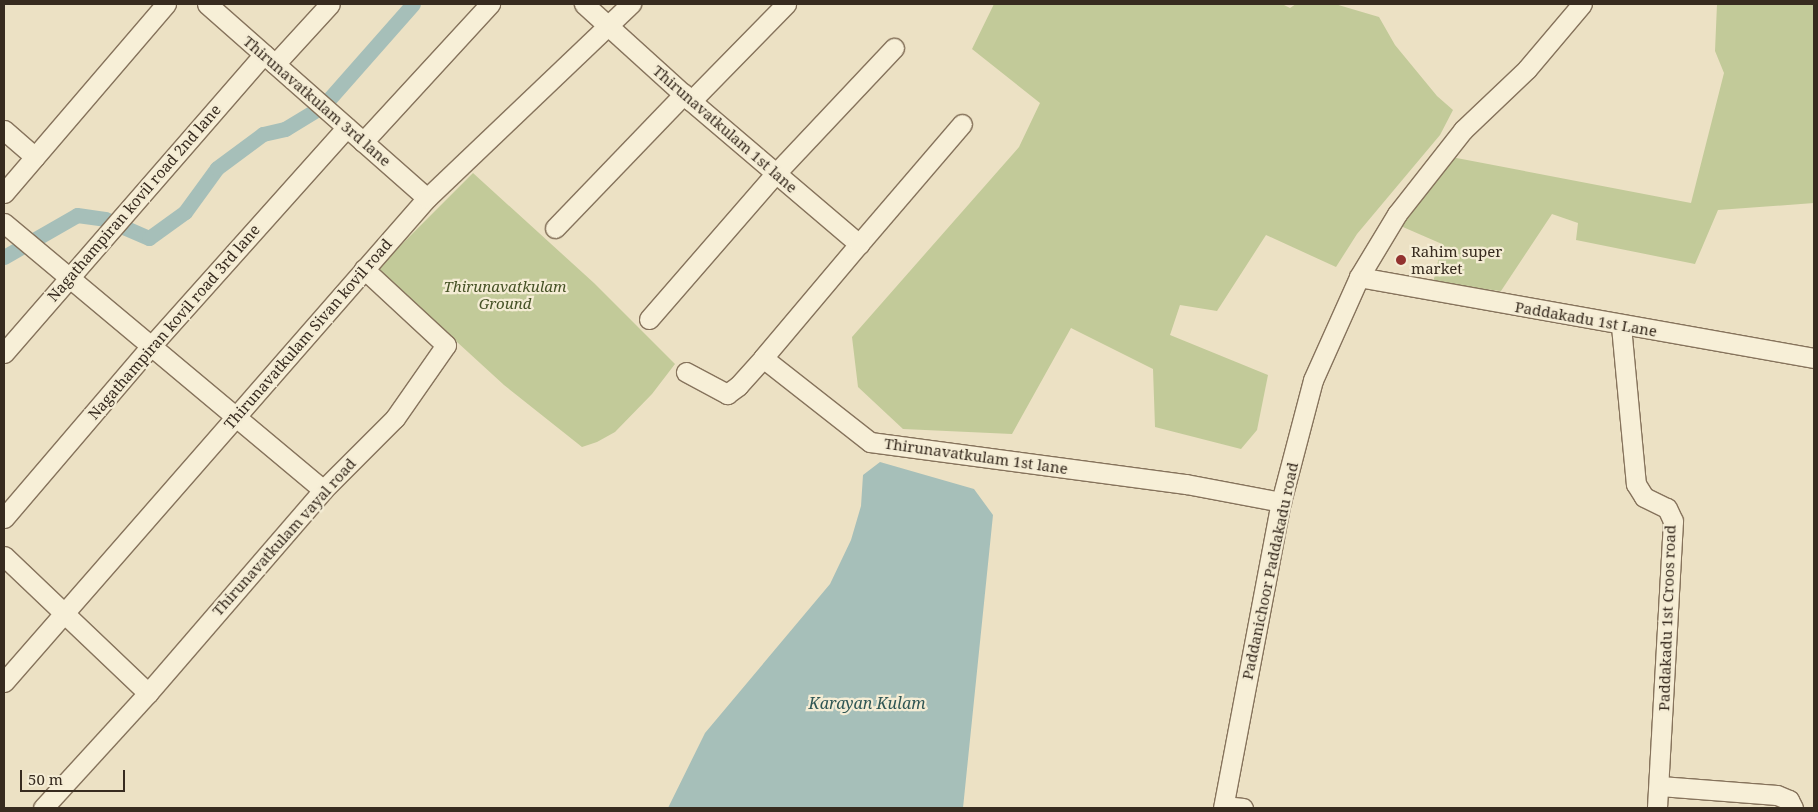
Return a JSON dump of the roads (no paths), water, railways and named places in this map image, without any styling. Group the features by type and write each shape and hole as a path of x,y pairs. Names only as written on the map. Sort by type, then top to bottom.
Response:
{"street":[{"path":"4,193 166,4"},
{"name":"Thirunavatkulam 3rd lane","path":"207,4 428,198"},
{"name":"Nagathampiran kovil road 2nd lane","path":"4,353 68,279 269,59 330,4"},
{"path":"363,142 490,4"},
{"name":"Thirunavatkulam 1st lane","path":"584,4 687,98 860,244"},
{"name":"Thirunavatkulam Sivan kovil road","path":"4,682 428,198 631,4"},
{"path":"555,228 786,4"},
{"name":"Paddanichoor Paddakadu road","path":"1223,807 1281,502 1313,380 1359,277 1397,214 1463,130 1527,69 1582,4"},
{"path":"649,319 776,173 894,48"},
{"path":"686,372 727,394 763,358 962,124"},
{"name":"Nagathampiran kovil road 3rd lane","path":"4,518 152,346 347,128"},
{"path":"4,130 35,158"},
{"path":"4,223 68,279 152,346 235,418 323,490"},
{"name":"Thirunavatkulam vayal road","path":"43,808 148,693 323,490 396,418 446,345 364,269"},
{"name":"Paddakadu 1st Lane","path":"1359,277 1621,326 1814,358"},
{"name":"Paddakadu 1st Croos road","path":"1621,326 1636,484 1644,497 1667,508 1673,521 1660,786 1657,808"},
{"name":"Thirunavatkulam 1st lane","path":"763,358 870,442 1186,484 1281,502"},
{"path":"4,556 148,693"},
{"path":"1660,786 1777,795 1789,800 1792,808"},
{"path":"1223,807 1243,808"}],"water":[{"name":"Karayan Kulam","path":"880,462 974,489 993,515 963,808 668,808 705,733 830,584 851,540 861,506 863,475"}],"waterway":[{"path":"4,257 77,215 105,219 149,238 185,212 217,168 263,134 285,129 323,106 413,4"}],"place":[{"name":"Rahim super market","path":"1401,260"}],"park label":[{"name":"Thirunavatkulam Ground","path":"505,294"}]}
